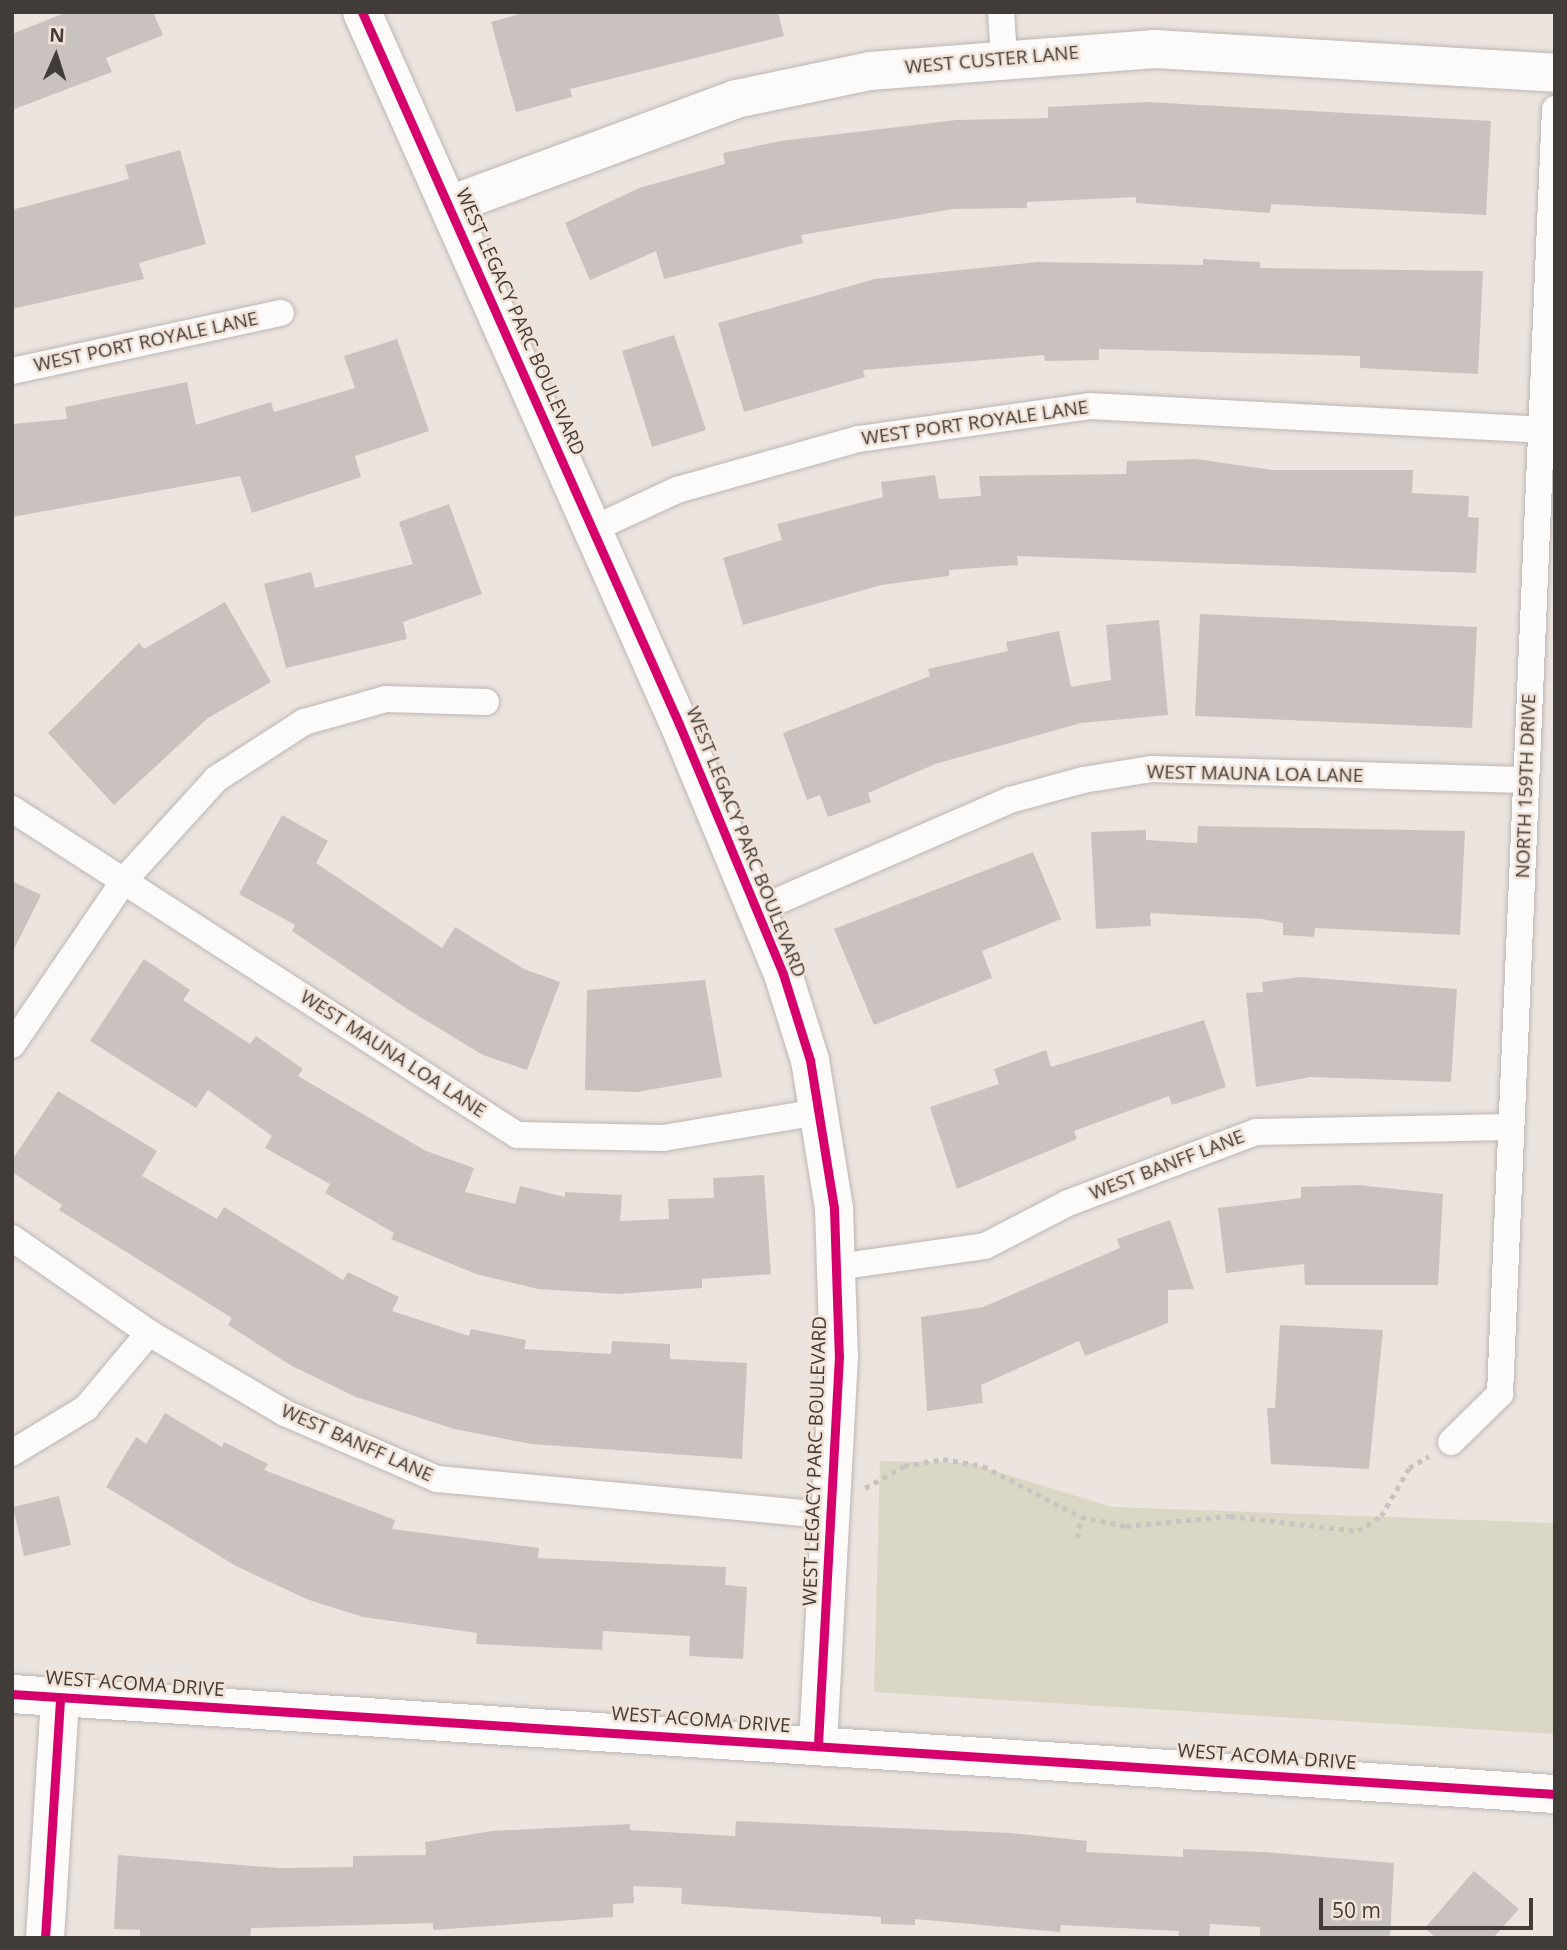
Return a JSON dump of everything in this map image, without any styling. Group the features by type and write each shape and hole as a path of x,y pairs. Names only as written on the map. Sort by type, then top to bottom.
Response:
{"street":[{"name":"WEST LEGACY PARC BOULEVARD","path":"362,12 593,529 757,910 810,1060 819,1112 837,1268 833,1516 818,1745"},
{"path":"1001,12 1004,56"},
{"name":"WEST CUSTER LANE","path":"450,205 736,99 870,71 1004,56 1156,50 1555,73"},
{"name":"NORTH 159TH DRIVE","path":"1451,1442 1500,1394 1555,109"},
{"name":"WEST PORT ROYALE LANE","path":"12,371 281,313"},
{"name":"WEST PORT ROYALE LANE","path":"593,529 677,490 859,439 1090,406 1541,430"},
{"path":"12,1045 125,878 216,779 304,722 386,699 486,702"},
{"name":"WEST MAUNA LOA LANE","path":"757,910 1010,800 1083,780 1152,769 1526,780"},
{"name":"WEST MAUNA LOA LANE","path":"12,809 125,878 517,1135 663,1138 819,1112"},
{"name":"WEST BANFF LANE","path":"837,1268 985,1246 1068,1203 1256,1132 1511,1127"},
{"name":"WEST BANFF LANE","path":"12,1238 149,1332 285,1413 437,1479 833,1516"},
{"path":"12,1453 86,1408 149,1332"},
{"name":"WEST ACOMA DRIVE","path":"12,1694 1555,1794"},
{"path":"45,1938 60,1697"}],"path":[{"path":"833,1516 874,1481 904,1466 943,1459 984,1466 1081,1517 1126,1526 1230,1516 1358,1531 1381,1516 1409,1468 1451,1442"},
{"path":"1077,1538 1081,1517"}],"shaded area":[{"path":"880,1461 969,1463 1112,1507 1555,1523 1555,1734 874,1692"}],"building":[{"path":"67,12 153,12 163,35 106,58 112,72 12,110 12,34"},
{"path":"527,12 778,12 784,36 570,89 572,97 516,112 491,22"},
{"path":"1147,102 1491,121 1486,215 1271,204 1270,213 1136,203 1136,197 1027,202 1027,208 953,209 801,235 803,243 664,279 656,251 590,280 565,223 639,188 725,164 723,153 781,141 956,120 1048,118 1048,107"},
{"path":"180,150 206,244 139,263 144,279 12,309 12,210 129,179 125,165"},
{"path":"1203,259 1260,262 1260,268 1483,271 1478,374 1360,368 1360,356 1099,349 1099,360 1045,361 1044,355 863,370 865,377 744,412 718,323 875,279 1038,262 1203,265"},
{"path":"674,335 706,430 652,447 622,351"},
{"path":"397,339 429,431 355,456 361,477 252,513 240,476 12,517 12,424 67,419 65,407 187,382 196,425 271,402 274,412 355,388 344,356"},
{"path":"1196,459 1272,470 1413,470 1412,493 1469,496 1468,517 1479,518 1476,573 1017,556 1018,565 949,570 949,576 881,585 743,625 723,558 782,540 777,524 883,497 881,482 935,475 939,499 981,496 979,476 1126,474 1127,461"},
{"path":"449,504 482,594 403,622 407,639 286,668 264,584 311,572 315,588 413,564 399,522"},
{"path":"225,602 271,682 208,718 114,805 48,733 139,643 144,649"},
{"path":"1200,614 1477,627 1472,728 1195,716"},
{"path":"1159,620 1168,715 1081,723 935,764 868,793 871,802 828,817 820,795 807,800 783,733 930,676 928,669 1008,651 1006,642 1059,631 1071,687 1111,680 1106,625"},
{"path":"282,815 328,841 316,863 442,948 455,927 524,969 560,982 527,1070 483,1055 407,1009 292,931 295,925 239,894"},
{"path":"1198,826 1465,831 1460,935 1315,928 1314,937 1283,935 1283,923 1262,919 1150,913 1151,926 1096,929 1091,832 1146,830 1146,840 1197,843"},
{"path":"1033,852 1061,919 982,951 992,978 874,1025 834,929"},
{"path":"12,881 41,895 12,953"},
{"path":"144,959 190,990 183,1000 250,1044 256,1036 303,1069 298,1076 426,1151 474,1168 465,1192 515,1204 520,1186 565,1197 565,1192 622,1195 620,1221 669,1219 668,1199 714,1198 713,1178 764,1175 771,1274 702,1279 702,1288 617,1294 538,1289 476,1274 391,1239 394,1233 325,1193 330,1184 265,1148 272,1136 208,1090 196,1108 90,1041"},
{"path":"1301,977 1457,989 1451,1082 1311,1077 1256,1087 1246,993 1263,992 1262,982"},
{"path":"705,980 722,1077 637,1092 585,1090 587,990"},
{"path":"1204,1020 1226,1087 1172,1105 1169,1096 1074,1131 1077,1139 957,1189 930,1107 999,1084 994,1069 1046,1050 1051,1067"},
{"path":"58,1091 157,1151 142,1176 217,1219 224,1207 343,1280 348,1272 399,1297 392,1311 469,1336 471,1329 526,1340 524,1349 611,1354 612,1341 670,1344 670,1359 747,1363 742,1459 532,1444 454,1429 356,1397 292,1366 228,1325 232,1318 59,1210 62,1205 12,1172 12,1160"},
{"path":"1357,1185 1443,1194 1438,1285 1305,1285 1304,1264 1226,1273 1218,1208 1301,1198 1301,1187"},
{"path":"1170,1220 1194,1289 1168,1290 1168,1323 1085,1356 1079,1341 981,1385 983,1403 927,1411 921,1317 983,1307 1120,1248 1117,1239"},
{"path":"1280,1325 1383,1330 1369,1469 1271,1464 1267,1408 1275,1408"},
{"path":"165,1413 222,1447 224,1442 268,1464 264,1470 395,1520 392,1529 539,1548 538,1558 726,1567 725,1585 747,1587 743,1659 689,1656 690,1636 603,1631 602,1650 476,1644 477,1633 363,1617 309,1600 236,1566 106,1487 136,1437 146,1444"},
{"path":"59,1496 71,1545 24,1556 13,1507"},
{"path":"736,1821 1010,1833 1087,1841 1086,1852 1183,1857 1183,1849 1264,1852 1394,1863 1390,1938 1260,1938 1260,1927 1210,1924 1209,1938 1178,1938 1179,1931 1061,1925 1060,1932 915,1919 915,1925 881,1924 881,1917 681,1904 682,1888 633,1886 634,1903 613,1904 613,1917 433,1930 433,1923 251,1928 250,1938 140,1938 140,1930 114,1929 118,1855 279,1868 353,1867 353,1856 426,1855 425,1842 492,1831 630,1824 630,1830 735,1836"},
{"path":"1474,1871 1519,1909 1493,1938 1436,1938 1425,1928"}],"cycle path":[{"path":"362,12 679,724 783,974 810,1060 834,1209 839,1356 818,1745"},
{"path":"12,1694 1555,1794"},
{"path":"45,1938 60,1697"}]}
